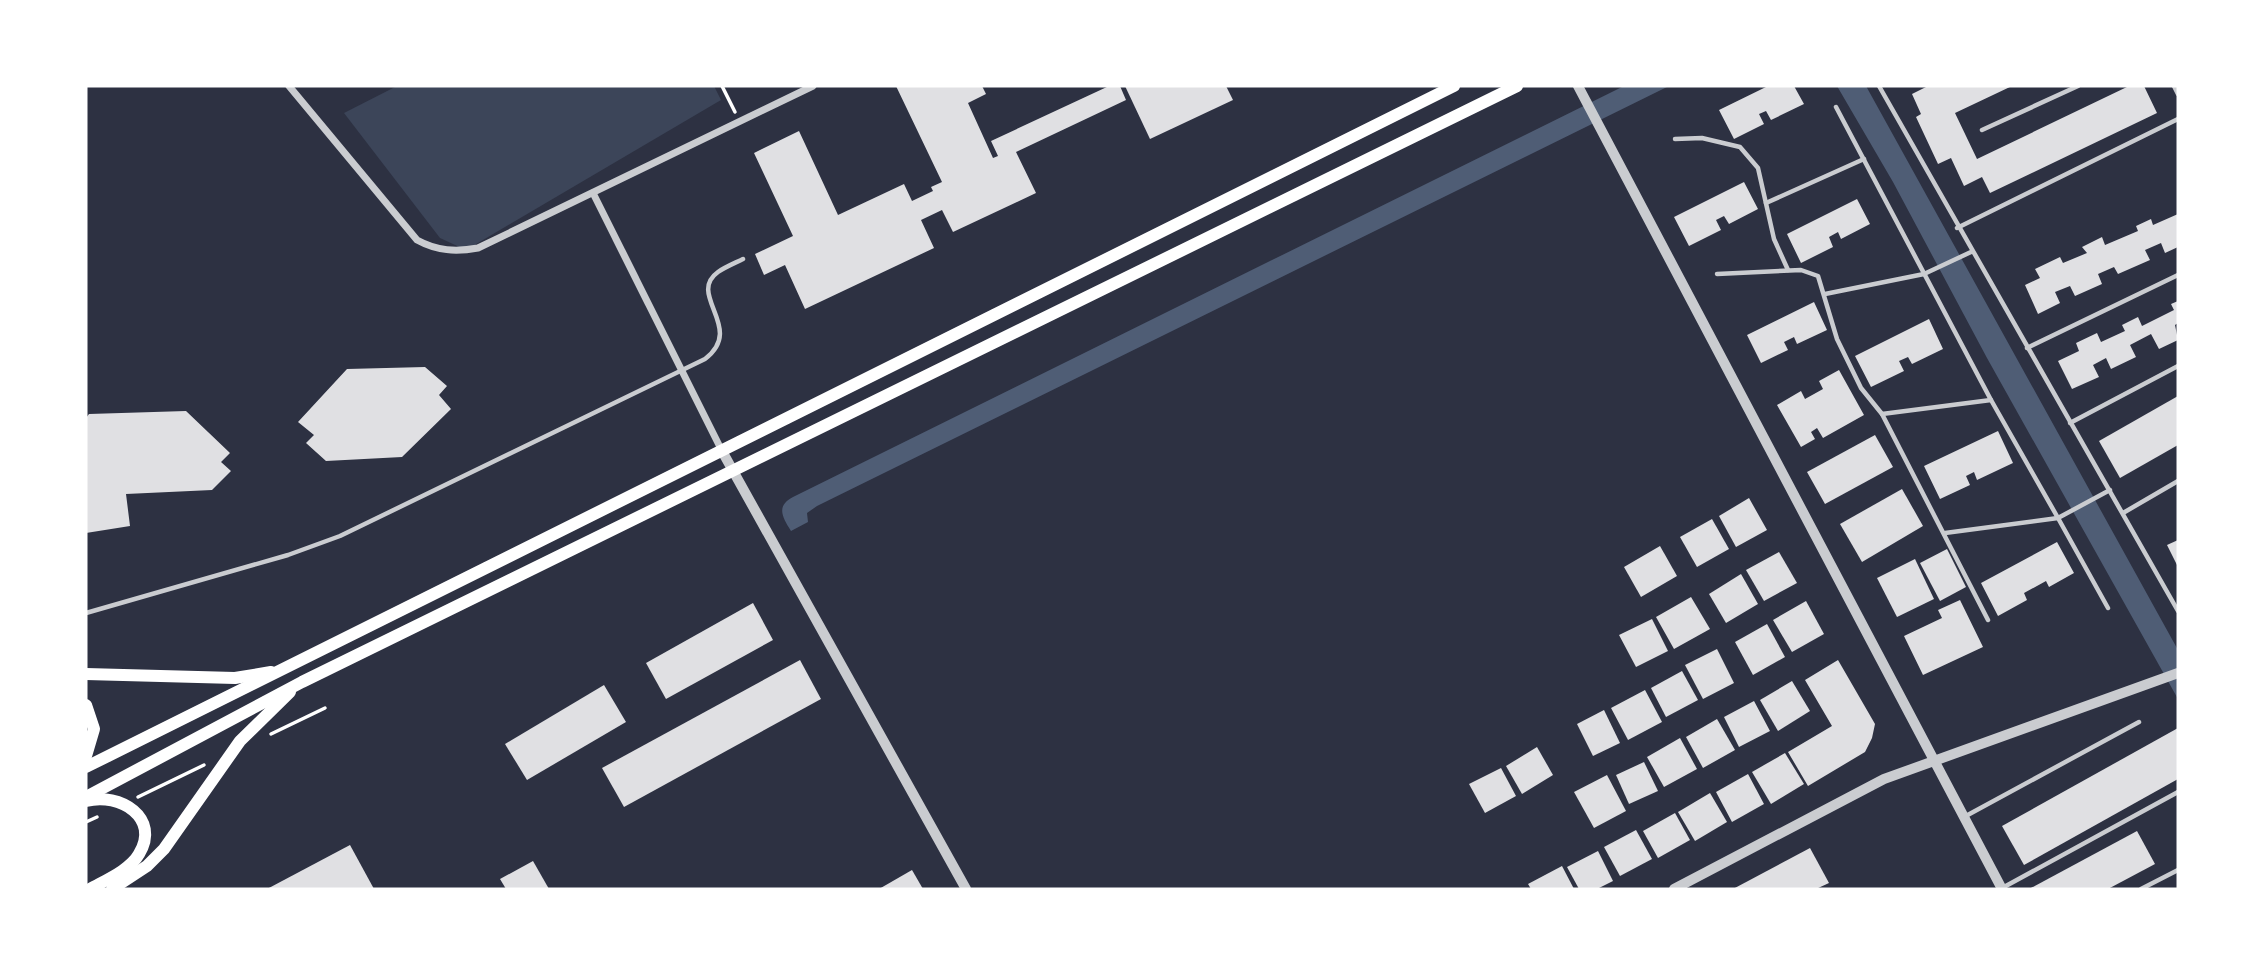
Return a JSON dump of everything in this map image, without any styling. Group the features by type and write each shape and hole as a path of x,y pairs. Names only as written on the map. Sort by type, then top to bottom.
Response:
{"main road":[{"path":"86,767 1454,86"},
{"path":"86,799 302,682 1517,86"},
{"path":"86,674 235,678 288,666"},
{"path":"112,889 156,859 252,727 302,682"},
{"path":"86,705 94,729 86,755"},
{"path":"86,799 111,798 125,803 139,818 144,835 136,859 90,889"}],"street":[{"path":"289,86 417,240 441,250 478,248 813,86"},
{"path":"1578,86 2001,889"},
{"path":"593,193 732,471 965,889"},
{"path":"1674,889 1884,779 2178,673"}],"lane":[{"path":"1879,86 1957,228 2178,611"},
{"path":"1982,130 2078,86"},
{"path":"2174,86 2178,94"},
{"path":"1836,107 1991,400 2108,608"},
{"path":"1957,228 2178,119"},
{"path":"1675,139 1702,138 1740,147 1758,168 1774,239 1788,270"},
{"path":"1766,203 1864,159"},
{"path":"1825,294 1924,274 1971,252"},
{"path":"86,613 288,555 340,536 705,359 720,344 722,332 708,293 710,281 717,272 743,259"},
{"path":"1717,274 1788,270 1818,276 1837,339 1861,388 1882,414 1988,620"},
{"path":"2027,348 2178,275"},
{"path":"2070,424 2178,366"},
{"path":"1882,414 1991,400"},
{"path":"2123,513 2178,481"},
{"path":"1945,533 2058,518 2110,490"},
{"path":"1964,817 2139,722"},
{"path":"2001,889 2178,792"},
{"path":"2141,889 2178,870"}],"path":[{"path":"722,86 740,121"}],"shaded area":[{"path":"397,86 714,86 721,100 466,250 440,238 344,113"},
{"path":"1624,86 1669,86 817,506 807,513 808,522 791,531 785,521 782,512 784,504 793,497"},
{"path":"1837,86 1866,86 2178,650 2178,699 1987,358 1893,182"}],"building":[{"path":"896,86 982,86 986,94 968,103 993,158 998,156 991,141 1109,86 1120,86 1126,100 1016,152 1036,193 953,232 942,210 921,220 934,248 805,309 785,265 764,275 755,254 793,236 754,153 799,131 838,215 904,184 912,201 933,191 931,187 942,182"},
{"path":"1125,86 1226,86 1233,100 1150,139"},
{"path":"1768,86 1794,86 1804,104 1771,120 1766,111 1759,114 1764,124 1734,139 1719,110"},
{"path":"1928,86 2012,86 1955,113 1977,159 2129,86 2144,86 2157,113 1990,193 1982,177 1964,186 1951,158 1938,164 1916,117 1921,114 1912,94"},
{"path":"1744,182 1758,209 1729,224 1724,216 1716,220 1721,230 1689,246 1674,217"},
{"path":"1857,199 1870,224 1841,239 1838,232 1829,237 1833,247 1801,263 1787,234"},
{"path":"2178,214 2178,247 2165,253 2161,243 2145,250 2150,260 2118,274 2114,267 2098,274 2102,284 2075,296 2070,286 2055,292 2060,303 2038,314 2025,285 2040,278 2035,269 2060,257 2063,263 2087,253 2082,247 2102,237 2105,245 2138,231 2136,226 2151,219 2153,225"},
{"path":"2178,301 2178,323 2175,325 2178,340 2159,349 2151,334 2130,345 2136,357 2111,369 2106,358 2093,365 2099,377 2072,389 2058,361 2079,351 2076,343 2097,333 2101,342 2125,331 2122,325 2138,317 2142,326 2174,310 2171,304"},
{"path":"1814,302 1827,330 1797,344 1794,337 1784,342 1788,350 1761,363 1747,335"},
{"path":"1929,319 1943,349 1912,364 1908,357 1899,361 1904,371 1871,387 1855,356"},
{"path":"425,367 447,386 439,395 451,409 402,457 326,461 306,443 314,435 298,422 347,369"},
{"path":"1839,370 1864,415 1823,438 1817,428 1811,432 1815,439 1801,447 1777,405 1801,391 1805,399 1823,389 1819,381"},
{"path":"2178,396 2178,445 2120,478 2099,441"},
{"path":"186,411 230,453 221,462 231,471 212,490 126,494 130,526 86,533 86,418 89,414"},
{"path":"1998,431 2013,463 1977,480 1974,472 1966,476 1970,485 1940,499 1924,466"},
{"path":"1875,435 1893,467 1825,504 1807,472"},
{"path":"1902,489 1923,526 1862,562 1840,524"},
{"path":"1749,498 1767,530 1736,547 1719,516"},
{"path":"1712,519 1729,549 1697,567 1680,537"},
{"path":"2178,540 2178,567 2167,545"},
{"path":"2057,542 2074,573 2049,587 2046,581 2024,593 2027,600 1998,616 1981,583"},
{"path":"1660,546 1677,576 1641,597 1624,567"},
{"path":"1947,549 1966,587 1940,601 1920,563"},
{"path":"1779,552 1797,583 1764,601 1746,570"},
{"path":"1915,559 1934,599 1897,617 1877,578"},
{"path":"1741,574 1758,604 1726,623 1709,594"},
{"path":"1691,597 1710,629 1674,649 1656,617"},
{"path":"1960,600 1983,647 1923,675 1904,636 1942,618 1938,610"},
{"path":"1806,601 1824,634 1792,652 1773,620"},
{"path":"753,603 773,640 666,699 646,663"},
{"path":"1652,619 1668,651 1636,667 1619,635"},
{"path":"1767,624 1785,657 1753,675 1735,642"},
{"path":"1717,649 1734,683 1703,699 1685,665"},
{"path":"800,660 821,699 624,807 602,768"},
{"path":"1838,660 1875,724 1872,738 1865,752 1808,786 1788,752 1832,726 1805,680"},
{"path":"1682,671 1698,700 1666,717 1651,688"},
{"path":"1792,681 1810,711 1778,731 1760,700"},
{"path":"604,685 626,722 527,780 505,744"},
{"path":"1645,690 1662,722 1628,740 1611,708"},
{"path":"1754,701 1770,731 1739,747 1724,717"},
{"path":"1604,710 1620,743 1593,756 1577,724"},
{"path":"1717,719 1735,750 1703,768 1686,737"},
{"path":"2178,728 2178,779 2024,865 2002,826"},
{"path":"1680,738 1697,769 1664,787 1647,757"},
{"path":"1537,747 1553,775 1522,794 1506,766"},
{"path":"1785,753 1804,784 1771,804 1752,772"},
{"path":"1644,762 1658,791 1629,804 1616,775"},
{"path":"1501,768 1516,796 1485,813 1469,784"},
{"path":"1748,774 1764,804 1732,822 1716,792"},
{"path":"1607,775 1626,811 1594,828 1574,792"},
{"path":"1710,793 1727,822 1695,841 1678,812"},
{"path":"1675,813 1690,840 1658,858 1643,831"},
{"path":"1636,830 1652,859 1620,876 1604,847"},
{"path":"2137,831 2155,864 2108,889 2029,889"},
{"path":"350,845 374,889 267,889"},
{"path":"1810,848 1829,883 1816,889 1733,889"},
{"path":"1598,851 1613,881 1597,889 1579,889 1567,867"},
{"path":"533,861 549,889 506,889 500,879"},
{"path":"1562,866 1574,889 1531,889 1528,884"},
{"path":"912,870 923,889 879,889"}]}
